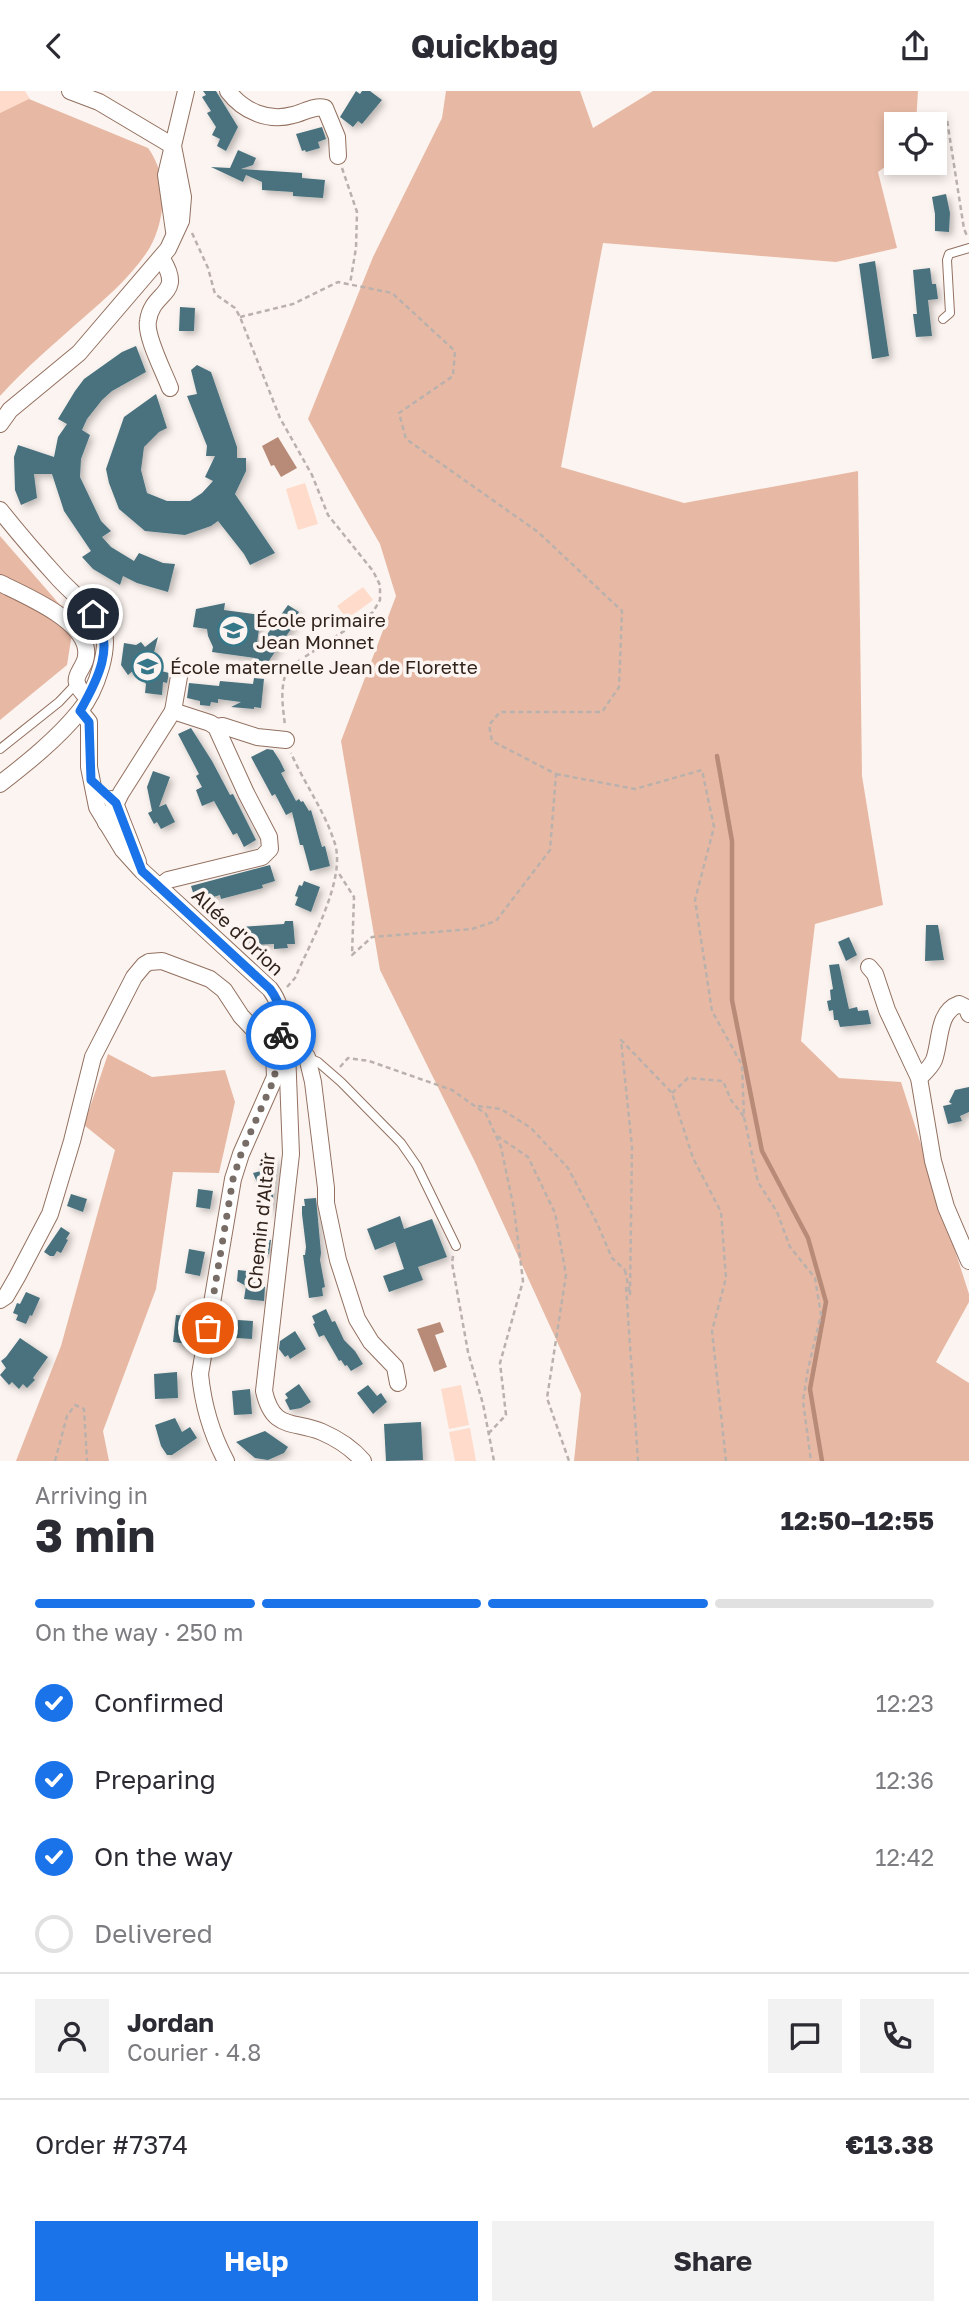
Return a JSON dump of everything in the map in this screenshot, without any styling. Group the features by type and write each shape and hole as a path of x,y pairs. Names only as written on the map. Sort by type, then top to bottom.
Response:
{"street":[{"path":"70,91 100,97 173,146"},
{"path":"0,424 10,410 79,353 113,311 162,259 177,227 183,197 173,146 186,91"},
{"path":"229,91 245,108 271,117 325,107 337,137 338,156"},
{"path":"162,259 171,274 171,281 150,313 148,331 170,388"},
{"path":"0,510 101,624 105,636 105,650 84,704 37,753 0,784"},
{"path":"0,583 51,609 81,635 86,650 85,659 75,677 84,704"},
{"path":"106,823 173,711 180,671"},
{"name":"Allée d'Orion","path":"84,704 89,722 91,780 97,807 106,823 123,850 142,871 270,989 282,1011 280,1041"},
{"path":"159,887 168,880 262,857 270,849 269,837 216,727 173,711"},
{"path":"216,727 223,726 257,737 286,740"},
{"name":"Allée d'Orion","path":"91,780 116,803 142,871"},
{"path":"0,1300 6,1296 50,1214 93,1057 134,977 149,962 162,961 210,979 224,990 241,1016 257,1033 296,1043 307,1056 313,1082 326,1203 338,1260 357,1319 371,1342 395,1367 398,1383"},
{"path":"869,967 875,974 887,1010 919,1078 936,1173 946,1207 969,1261"},
{"path":"919,1078 933,1064 944,1015 950,1007 959,1005 967,1008 969,1014"},
{"path":"226,1461 213,1437 200,1374 233,1179 275,1077 274,1054 280,1041"},
{"name":"Chemin d'Altaïr","path":"280,1041 291,1154 264,1391 267,1405 274,1416 286,1424 321,1432 347,1445 363,1461"},
{"path":"269,1091 279,1090 287,1097"}],"lane":[{"path":"943,319 950,313 948,254 969,248"},
{"path":"0,749 59,702 76,684"},
{"path":"307,1056 332,1074 401,1143 417,1166 456,1246"}],"path":[{"path":"947,120 964,229 969,241"},
{"path":"338,156 357,212 356,248 350,285"},
{"path":"177,227 189,227 208,268 215,294 235,308 240,317 280,418 312,475 328,515 373,571 380,585 380,600 373,612 288,668 281,690 286,740 299,772 335,841 338,872 354,897 352,955 372,937 472,929 496,921 550,850 556,774"},
{"path":"240,317 293,304 338,282 392,293 455,351 453,376 399,413 406,439 538,532 622,611 620,687 603,712 500,712 489,725 492,741 556,774 635,789 702,770 714,827 695,900 712,1011 742,1065 744,1117 758,1182 777,1212 790,1247 815,1278 821,1315 807,1369 803,1401 811,1461"},
{"path":"277,999 295,978 338,872"},
{"path":"474,1106 501,1109 531,1128 568,1168 612,1258 625,1270 629,1295 632,1147 621,1040 672,1093 693,1158 721,1212 726,1278 712,1331 726,1461"},
{"path":"332,1074 348,1058 369,1061 452,1090 486,1114 501,1147 514,1209 523,1281 499,1363 506,1415 489,1433"},
{"path":"672,1093 688,1078 723,1081 731,1100 744,1117"},
{"path":"495,1134 528,1157 555,1213 566,1275 548,1398 569,1461"},
{"path":"456,1246 452,1262 468,1352 484,1404 494,1461"},
{"path":"625,1270 638,1461"},
{"path":"55,1461 67,1416 75,1405 85,1409 87,1461"}],"shaded area":[{"path":"0,91 25,91 30,99 0,113"},
{"path":"446,91 580,91 593,128 653,91 918,91 917,112 884,112 884,168 878,172 897,248 836,262 603,243 561,467 684,503 858,471 862,776 883,905 815,924 801,1041 839,1078 901,1082 969,1294 969,1302 936,1362 969,1383 969,1461 574,1461 581,1394 475,1162 380,970 341,741 396,596 380,544 308,419 373,257 442,118"},
{"path":"29,99 148,148 155,159 162,185 162,212 155,237 135,268 0,396 0,113"},
{"path":"278,437 297,468 281,477 274,465 271,466 262,446"},
{"path":"305,483 318,524 298,530 286,489"},
{"path":"0,536 74,621 67,665 0,720"},
{"path":"363,587 373,600 347,619 337,606"},
{"path":"108,1054 152,1077 225,1070 235,1102 219,1173 173,1172 156,1289 103,1431 109,1461 16,1461 61,1346 115,1150 84,1125"},
{"path":"440,1322 444,1332 435,1335 447,1367 434,1372 417,1329"},
{"path":"461,1385 469,1425 449,1429 441,1389"},
{"path":"470,1428 476,1461 455,1461 449,1432"}],"building":[{"path":"203,91 216,91 238,127 226,151 217,146 220,139 212,135 216,127 207,113 211,111 202,97 206,95"},
{"path":"356,91 360,94 362,91 370,91 382,100 362,124 358,121 353,127 340,117"},
{"path":"322,127 326,139 318,142 320,148 302,151 296,134"},
{"path":"238,150 256,158 253,165 241,169 302,173 302,178 325,180 323,198 262,190 262,182 246,175 243,182 211,167 230,168"},
{"path":"946,194 950,213 949,232 935,231 932,197"},
{"path":"875,261 889,356 872,359 859,264"},
{"path":"930,268 938,299 928,300 932,336 916,337 913,270"},
{"path":"180,307 195,308 194,331 179,331"},
{"path":"136,346 146,372 112,391 87,419 82,430 90,435 81,459 80,477 101,521 111,531 102,537 111,547 134,561 139,553 163,563 175,564 168,592 123,576 120,585 93,569 82,557 91,551 64,511 52,474 34,474 37,498 21,505 15,490 14,457 18,445 54,457 58,437 67,424 58,419 75,391 84,379 122,352"},
{"path":"197,365 211,372 237,447 237,458 246,458 246,471 235,494 275,553 250,565 218,521 185,535 145,531 119,509 109,483 106,469 124,417 156,394 167,428 144,447 141,470 147,493 167,501 190,501 213,481 205,477 215,456 206,456 207,446 187,396 197,394 191,370"},
{"name":"École primaire Jean Monnet","path":"225,603 224,610 261,615 256,650 288,605 299,612 294,620 296,622 268,662 260,666 253,664 255,658 212,652 207,629 193,627 196,609"},
{"name":"École maternelle Jean de Florette","path":"158,637 150,668 169,673 167,683 163,682 162,695 145,693 146,684 135,669 128,675 121,665 124,643 136,645 141,642 145,647"},
{"path":"254,678 264,679 261,708 231,707 241,702 218,699 218,703 211,702 210,706 200,705 200,701 187,698 189,683 219,686 220,681 253,684"},
{"path":"191,728 230,795 233,794 256,840 244,847 237,833 233,835 214,801 202,806 196,790 202,787 196,776 199,774 178,734"},
{"path":"267,749 273,750 280,761 285,771 281,773 296,801 303,801 309,811 311,810 330,866 310,871 292,812 286,815 275,794 272,796 251,757"},
{"path":"153,771 170,777 159,807 166,804 175,822 161,829 157,822 154,824 148,813 152,811 147,787"},
{"path":"270,865 275,881 262,885 263,888 221,899 220,895 196,902 191,886"},
{"path":"304,881 320,887 311,912 295,905 299,885 302,886"},
{"path":"285,921 293,921 295,944 287,944 288,948 274,949 274,944 241,943 240,927 284,924"},
{"path":"926,925 938,925 944,960 925,961"},
{"path":"849,937 857,955 846,961 838,942"},
{"path":"839,964 849,1009 857,1007 858,1011 868,1010 871,1024 840,1027 838,1020 834,1020 833,1010 829,1011 827,1001 831,1000 830,990 833,989 829,965"},
{"path":"969,1087 969,1112 960,1116 962,1121 948,1124 943,1106 952,1104 949,1102 955,1090"},
{"path":"274,1157 276,1167 271,1215 253,1173 261,1171 258,1161"},
{"path":"198,1189 213,1191 210,1209 196,1207"},
{"path":"71,1194 87,1199 83,1212 67,1206"},
{"path":"316,1198 320,1260 325,1287 322,1288 323,1296 309,1298 303,1255 306,1247 302,1206 305,1206 304,1199"},
{"path":"400,1216 404,1229 432,1219 447,1257 418,1267 423,1280 389,1292 383,1276 404,1269 395,1242 375,1250 367,1229"},
{"path":"61,1227 70,1233 66,1239 68,1240 61,1253 57,1251 54,1256 50,1256 44,1252"},
{"path":"258,1239 271,1240 269,1254 256,1253"},
{"path":"189,1249 205,1252 200,1276 185,1273"},
{"path":"238,1270 256,1272 255,1283 265,1287 264,1301 244,1299 246,1286 237,1281"},
{"path":"26,1292 40,1298 26,1324 16,1320 18,1315 13,1313"},
{"path":"189,1305 201,1307 199,1318 192,1317 188,1344 173,1342 176,1315 187,1316"},
{"path":"326,1309 344,1340 363,1364 351,1371 339,1361 324,1335 319,1337 313,1324 315,1323 312,1316"},
{"path":"238,1320 253,1321 252,1339 236,1338"},
{"path":"295,1331 306,1349 290,1359 279,1349 280,1341"},
{"path":"20,1338 48,1357 33,1378 35,1380 27,1388 23,1384 19,1389 12,1382 9,1385 0,1375 6,1368 1,1361"},
{"path":"177,1372 178,1398 155,1399 154,1374"},
{"path":"299,1384 311,1402 290,1410 285,1394"},
{"path":"368,1385 377,1396 381,1393 387,1402 373,1414 357,1393"},
{"path":"250,1389 252,1414 234,1415 232,1391"},
{"path":"175,1418 182,1432 190,1427 197,1438 172,1455 167,1455 161,1446 155,1425"},
{"path":"421,1422 423,1460 386,1461 384,1424"},
{"path":"265,1431 288,1447 284,1453 268,1460 255,1458 236,1442"}],"waterway":[{"path":"717,756 732,841 732,1000 762,1151 808,1238 826,1302 810,1389 822,1461"}],"way so far":[{"path":"208,1328 233,1179 241,1154 275,1077 271,1038 281,1035"}],"place":[{"name":"École primaire Jean Monnet","path":"233,631"},
{"name":"École maternelle Jean de Florette","path":"147,667"}],"route":[{"path":"93,614 101,624 105,636 105,650 96,680 80,711 89,722 91,780 116,803 142,871 270,989 282,1011 281,1035"}]}
